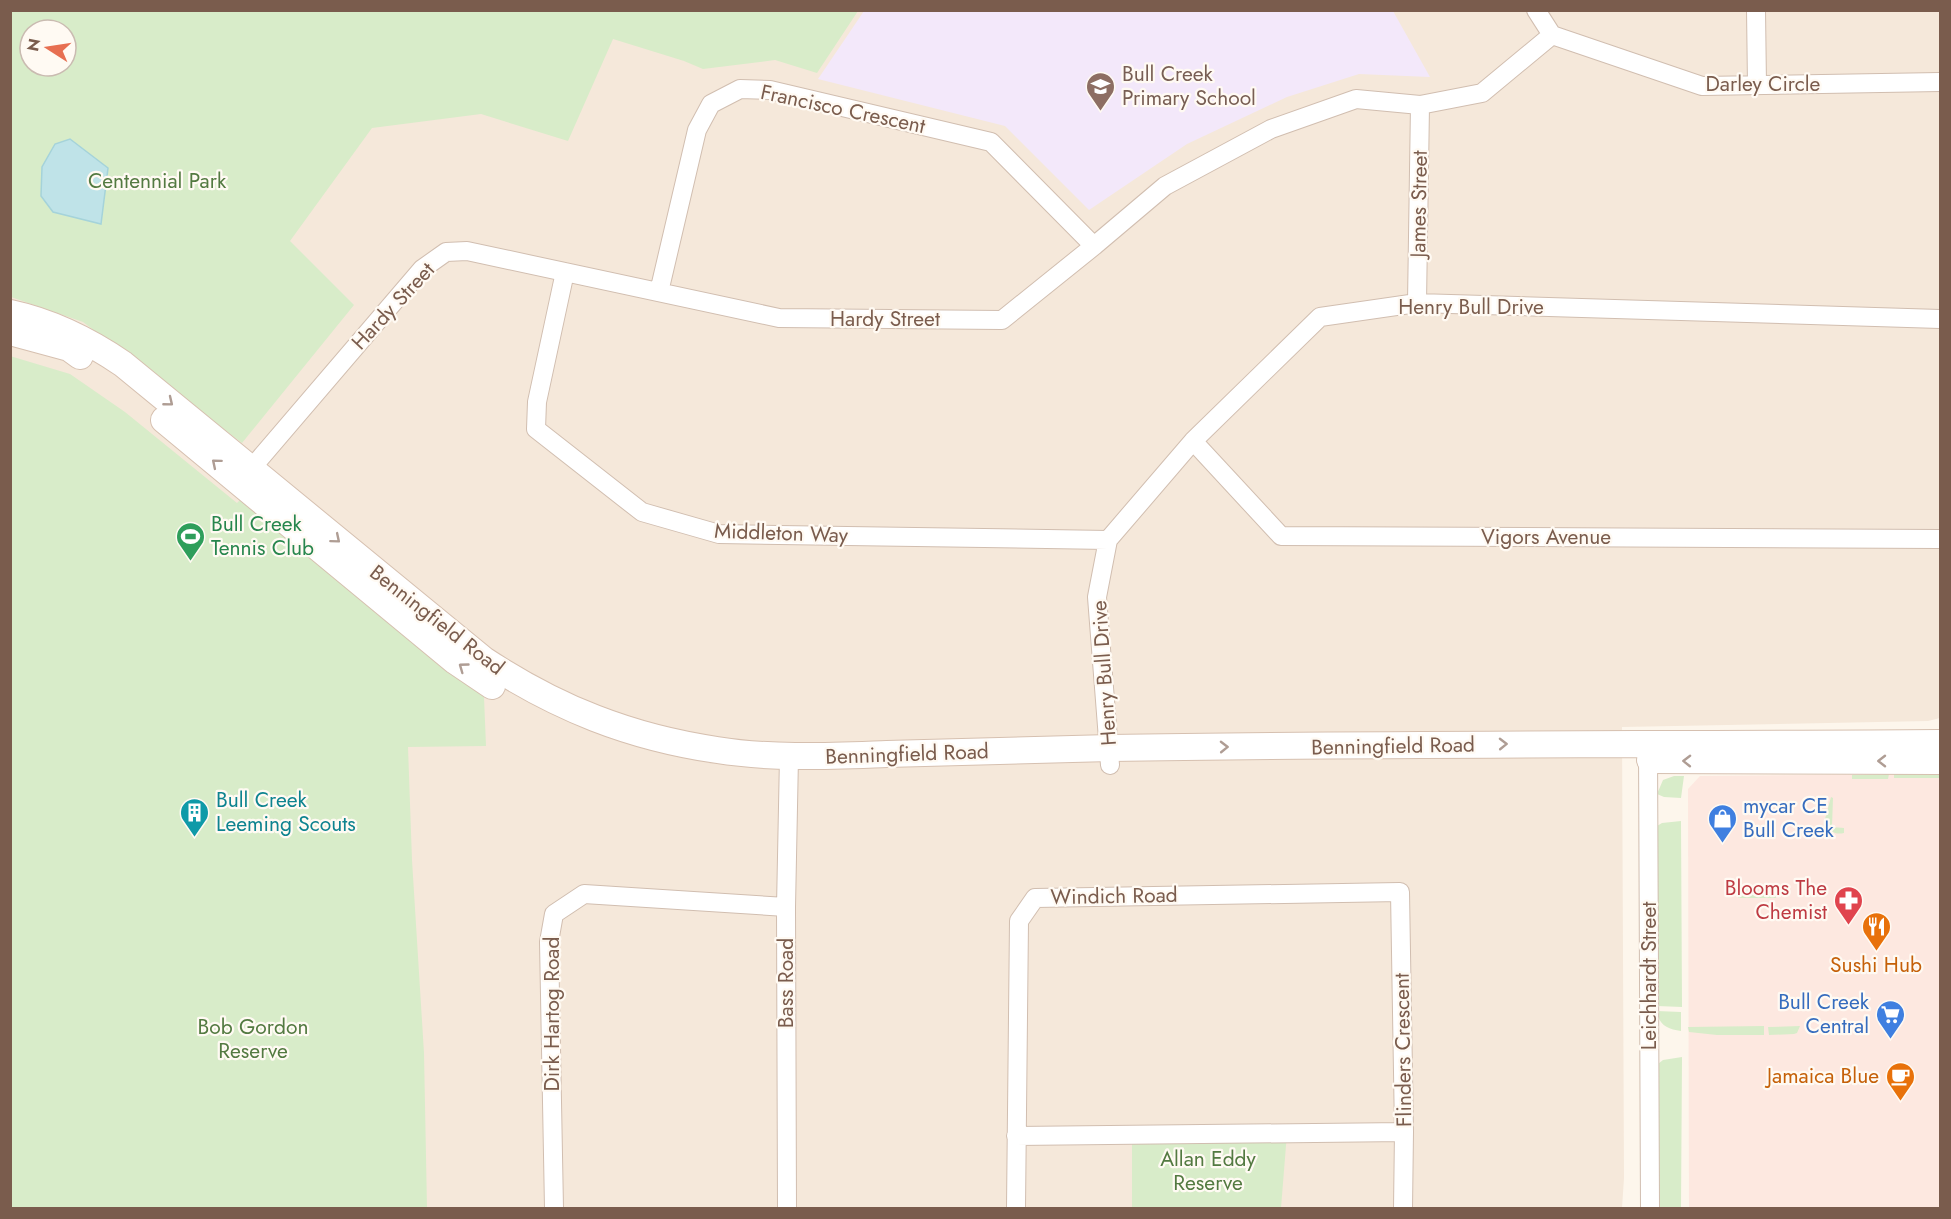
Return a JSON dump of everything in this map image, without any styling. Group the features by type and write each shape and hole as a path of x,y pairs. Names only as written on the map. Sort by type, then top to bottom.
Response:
{"main road":[{"name":"Benningfield Road","path":"10,313 55,325 95,345 123,364 245,476"},
{"name":"Benningfield Road","path":"10,332 69,348 113,378 245,476 484,660 537,693 576,712 641,735 788,764 1110,757 1648,752 1941,742"},
{"name":"Benningfield Road","path":"1648,752 1941,761"}],"street":[{"path":"1536,10 1552,35"},
{"path":"1756,10 1757,85"},
{"name":"Darley Circle","path":"1552,35 1702,86 1941,82"},
{"name":"Hardy Street","path":"245,476 422,269 446,252 467,251 779,318 1002,320 1165,186 1271,129 1356,99 1420,105 1482,93 1552,35"},
{"name":"Francisco Crescent","path":"659,292 697,130 711,104 740,89 770,90 991,142 1094,246"},
{"name":"James Street","path":"1417,303 1420,105"},
{"name":"Middleton Way","path":"565,272 537,402 536,429 642,512 719,534 1108,540"},
{"name":"Henry Bull Drive","path":"1110,757 1097,597 1108,540 1193,441 1320,317 1417,303 1941,319"},
{"name":"Vigors Avenue","path":"1193,441 1281,536 1941,539"},
{"name":"Leichhardt Street","path":"1648,752 1650,1209"},
{"name":"Bass Road","path":"787,1209 788,764"},
{"name":"Flinders Crescent","path":"1400,892 1403,1209"},
{"name":"Windich Road","path":"1016,1209 1019,921 1035,897 1400,892"},
{"name":"Dirk Hartog Road","path":"554,1209 549,942 554,914 584,894 786,907"},
{"path":"1016,1136 1404,1132"}],"shaded area":[{"path":"10,11 1940,11 1940,718 1928,721 1622,727 1624,1178 1622,1208 11,1208"},
{"name":"Bull Creek Primary School","path":"864,11 1393,11 1430,77 1359,74 1287,97 1187,144 1089,210 1005,126 818,79"},
{"name":"Bull Creek Central","path":"1940,774 1940,1208 1689,1208 1688,789 1700,776"}],"green space":[{"name":"Centennial Park","path":"11,11 858,11 817,73 775,60 703,69 613,39 568,141 481,114 372,128 290,241 354,305 242,443 83,322 11,297"},
{"name":"Bob Gordon Reserve","path":"10,356 70,374 125,412 237,503 241,499 484,697 486,746 408,747 412,860 424,1053 427,1208 11,1208"},
{"path":"1889,774 1888,779 1852,779 1852,775"},
{"path":"1894,774 1940,774 1940,778 1894,778"},
{"path":"1674,776 1684,776 1681,798 1664,797 1657,794 1663,780"},
{"path":"1831,797 1833,798 1832,827 1844,828 1844,833 1833,832 1825,825"},
{"path":"1681,821 1682,1007 1657,1006 1657,826 1662,823"},
{"path":"1738,891 1776,891 1776,898 1738,898"},
{"path":"1657,1011 1681,1012 1681,1031 1665,1026"},
{"path":"1764,1026 1764,1035 1717,1035 1689,1032 1688,1027"},
{"path":"1800,1026 1794,1034 1769,1035 1768,1027"},
{"path":"1682,1057 1681,1208 1659,1208 1658,1064 1663,1060"},
{"name":"Allan Eddy Reserve","path":"1287,1133 1281,1208 1132,1208 1132,1135"}],"water":[{"path":"70,139 108,168 101,224 53,212 41,196 42,167 55,144"}],"place":[{"name":"Bull Creek Primary School","path":"1101,112"},
{"name":"Bull Creek Tennis Club","path":"190,562"},
{"name":"Bull Creek Leeming Scouts","path":"195,838"},
{"name":"mycar CE Bull Creek","path":"1722,844"},
{"name":"Blooms The Chemist","path":"1848,926"},
{"name":"Sushi Hub","path":"1876,952"},
{"name":"Bull Creek Central","path":"1890,1040"},
{"name":"Jamaica Blue","path":"1900,1102"}]}
